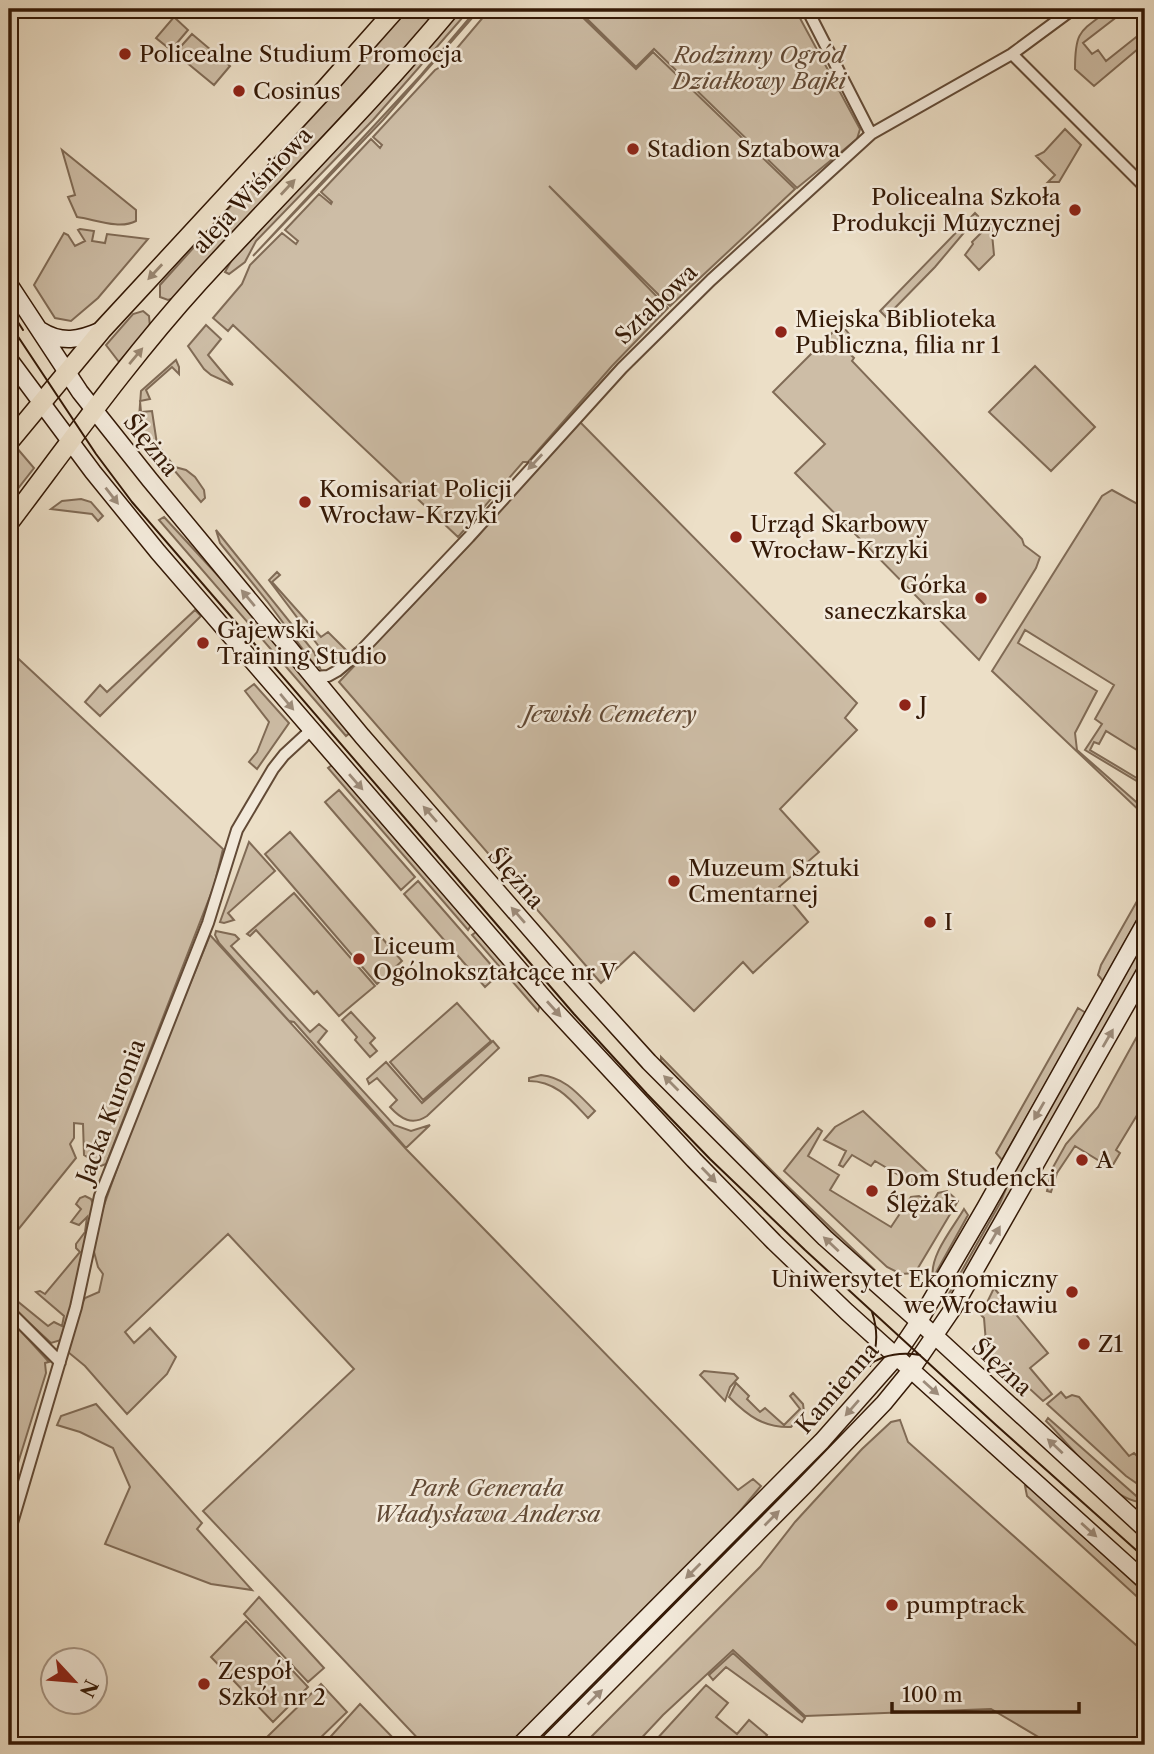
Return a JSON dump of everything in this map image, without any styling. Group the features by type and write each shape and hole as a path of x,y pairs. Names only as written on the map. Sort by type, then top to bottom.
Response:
{"main road":[{"name":"aleja Wiśniowa","path":"9,523 118,377 199,282 404,65 450,9"},
{"name":"aleja Wiśniowa","path":"9,442 102,330 326,89 394,10"},
{"name":"Ślężna","path":"9,284 94,410 313,677 571,976 649,1062 825,1238 1144,1525"},
{"path":"40,330 54,338 74,340 102,330"},
{"path":"9,359 40,403 158,552 550,1005 676,1141 774,1242 1145,1581"},
{"name":"Kamienna","path":"520,1745 837,1425 896,1356 918,1322 1145,923"},
{"name":"Kamienna","path":"547,1745 829,1460 912,1370 954,1307 1145,972"}],"street":[{"path":"807,9 871,134"},
{"name":"Sztabowa","path":"313,677 328,676 361,651 469,537 618,372 711,280 871,134 1012,54 1073,9"},
{"path":"1012,54 1145,187"},
{"name":"Jacka Kuronia","path":"9,1533 76,1307 100,1196 208,923 237,830 273,769 311,730"},
{"path":"9,1311 60,1362"}],"green space":[{"path":"408,9 441,9 174,298 168,300 160,297 160,285"},
{"path":"461,9 470,9 373,120 256,241 245,262 229,274 225,272 234,256 422,55"},
{"path":"477,9 480,9 383,120 253,256 421,75"},
{"path":"490,9 574,9 636,69 653,52 795,189 670,306 549,186 668,308 612,366 528,462 523,462 458,537 233,325 228,331 213,318 242,284 250,265 282,233 296,244 298,241 285,230 319,194 331,204 321,192 371,139 380,148 382,145 373,137 435,70 442,66"},
{"name":"Rodzinny Ogród Działkowy Bajki","path":"577,9 693,9 697,12 707,9 795,9 860,129 857,139 797,188 654,49 636,67"},
{"path":"1110,9 1127,9 1083,43 1092,54 1098,50 1106,61 1145,30 1145,43 1094,86 1075,69 1076,46 1081,33"},
{"path":"174,17 188,30 171,50 156,38"},
{"path":"192,34 230,66 214,85 175,53"},
{"path":"1065,129 1081,145 1059,182 1048,182 1055,175 1036,156 1044,152"},
{"path":"62,150 136,210 136,221 114,224 77,217 68,197 75,195"},
{"path":"975,213 978,216 935,267 886,317 880,311"},
{"path":"991,223 994,255 979,270 965,255 972,242"},
{"path":"78,230 94,231 92,241 105,243 107,234 148,239 98,298 71,321 55,318 34,285 64,233 75,246 85,241"},
{"path":"143,311 149,316 150,327 119,362 106,345 133,314"},
{"path":"841,324 849,334 839,343 854,358 852,361 1022,539 1024,545 1040,557 1036,568 979,660 795,473 825,444 773,392"},
{"path":"206,325 221,339 208,355 233,385 204,369 188,346"},
{"path":"176,360 179,374 172,367 146,390 150,399 140,401 141,391"},
{"path":"1035,366 1095,427 1051,471 989,412"},
{"path":"140,403 141,412 152,411 157,444 175,467 186,470 195,477 204,490 205,498 201,502 158,451 149,446 138,432"},
{"name":"Jewish Cemetery","path":"579,421 857,703 845,718 857,730 780,809 819,852 779,887 808,922 753,973 743,962 694,1011 634,952 601,983 339,682 474,540"},
{"path":"16,447 34,468 9,500 9,456"},
{"path":"1112,490 1145,508 1145,755 1106,731 1099,744 1094,742 1090,750 1145,783 1145,786 1085,750 1102,724 1095,719 1114,685 1025,630 1018,643 1097,691 1075,733 1077,750 1145,807 1145,816 992,671 1102,496"},
{"path":"81,499 91,502 103,516 98,521 92,514 51,509 62,501"},
{"path":"164,517 233,592 351,732 346,736 159,520"},
{"path":"216,530 314,652 320,668 313,663 220,543"},
{"path":"277,572 280,575 272,582 321,637 328,632 348,652 345,657 328,662 269,580"},
{"path":"195,610 201,616 100,716 85,702 100,685 107,692"},
{"path":"9,650 223,849 214,886 106,1164 101,1166 84,1155 83,1124 74,1123 74,1138 70,1144 76,1158 9,1241"},
{"path":"254,684 289,723 257,769 249,762 257,752 269,722 245,691"},
{"path":"332,765 471,925 468,930 328,768"},
{"path":"339,790 415,877 401,890 325,802"},
{"path":"290,832 402,961 377,984 265,854"},
{"path":"249,842 275,871 228,913 234,920 220,922"},
{"path":"418,881 499,974 485,987 404,894"},
{"path":"1145,887 1145,906 1103,981 1098,975 1101,965"},
{"path":"294,893 375,986 339,1016 317,991 314,994 256,930 250,936 247,934"},
{"path":"216,931 235,935 239,939 231,946 310,1032 319,1024 327,1031 318,1042 394,1125 411,1131 430,1125 406,1148 294,1022 289,1021 219,943"},
{"path":"476,932 540,1005 538,1011 472,935"},
{"name":"Park Generała Władysława Andersa","path":"210,935 407,1150 738,1490 753,1479 761,1486 730,1523 509,1745 424,1745 203,1511 354,1369 228,1234 125,1332 134,1343 150,1328 176,1357 167,1374 127,1414 85,1366 68,1352 81,1305 85,1298 99,1292 103,1274 98,1267 93,1248 103,1208 136,1116"},
{"path":"1145,937 1145,957 951,1299 947,1297 1000,1203 1015,1167"},
{"path":"457,1003 491,1041 423,1100 390,1062"},
{"path":"1078,1008 1086,1013 1002,1160 996,1153"},
{"path":"351,1012 375,1038 370,1043 377,1051 370,1057 342,1020"},
{"path":"1145,1022 1145,1102 1116,1150 1120,1153 1111,1168 1075,1146 1057,1173 1051,1192 1047,1191 1052,1169 1066,1144 1098,1107"},
{"path":"493,1041 499,1048 422,1119 412,1121 398,1115 390,1107 397,1100 377,1078 369,1084 367,1079 386,1062 422,1103"},
{"path":"661,1057 778,1177 881,1276 879,1279 681,1083 661,1061"},
{"path":"541,1075 565,1083 595,1111 588,1118 555,1088 529,1081 529,1078"},
{"path":"863,1111 937,1181 933,1185 914,1184 875,1161 871,1166 852,1155 843,1167 839,1165 846,1151 824,1140 835,1127"},
{"path":"818,1128 822,1131 808,1156 839,1175 830,1190 891,1227 911,1197 919,1196 932,1204 938,1193 947,1191 958,1201 915,1273 901,1274 887,1267 784,1171"},
{"path":"85,1196 91,1199 94,1206 78,1283 61,1340 51,1343 9,1304 9,1286 18,1291 16,1300 48,1326 54,1322 62,1326 64,1316 36,1292 45,1294 80,1252 76,1244 85,1232 87,1217 79,1225 71,1222 81,1209 76,1204"},
{"path":"964,1209 968,1215 933,1278 938,1252"},
{"path":"994,1288 1048,1353 1030,1368 1052,1394 1043,1401 983,1346 982,1343 986,1343 984,1318 981,1315"},
{"path":"9,1318 49,1362 45,1363 46,1373 9,1492"},
{"path":"704,1371 734,1374 738,1378 730,1387 725,1401 700,1375"},
{"path":"736,1383 760,1412 765,1408 784,1425 800,1409 790,1396 793,1393 803,1404 804,1412 791,1427 765,1423 743,1410 729,1397"},
{"path":"1061,1392 1066,1398 1072,1395 1079,1397 1129,1456 1134,1453 1145,1464 1145,1489 1126,1476 1047,1404"},
{"path":"96,1404 202,1523 197,1529 252,1590 211,1584 105,1544 130,1487 113,1448 80,1432 57,1425 61,1416"},
{"path":"1048,1418 1143,1502 1131,1500 1105,1483 1046,1421"},
{"path":"900,1420 908,1442 1145,1653 1145,1745 1052,1745 991,1709 805,1716 733,1650 635,1745 583,1745 760,1567 795,1522 862,1449 891,1422"},
{"path":"1025,1486 1030,1487 1145,1593 1145,1604 1027,1496"},
{"path":"259,1597 324,1668 308,1682 244,1614"},
{"path":"246,1621 308,1687 273,1722 211,1657"},
{"path":"733,1653 805,1718 802,1722 726,1667 713,1680 709,1675"},
{"path":"321,1684 347,1712 313,1745 273,1745 266,1738"},
{"path":"706,1685 728,1703 716,1717 737,1734 749,1720 767,1735 760,1745 660,1745 655,1741"},
{"path":"360,1704 400,1745 323,1745"}],"tram line":[{"path":"9,308 23,330"},
{"path":"9,323 96,454 132,502 574,1014 647,1094 805,1250 1145,1558"},
{"path":"870,1366 876,1339 872,1312"},
{"path":"852,1378 875,1361 891,1355 920,1355"}],"place":[{"name":"Policealne Studium Promocja","path":"125,54"},
{"name":"Cosinus","path":"239,91"},
{"name":"Stadion Sztabowa","path":"633,149"},
{"name":"Policealna Szkoła Produkcji Muzycznej","path":"1075,210"},
{"name":"Miejska Biblioteka Publiczna, filia nr 1","path":"781,332"},
{"name":"Komisariat Policji Wrocław-Krzyki","path":"305,502"},
{"name":"Urząd Skarbowy Wrocław-Krzyki","path":"736,537"},
{"name":"Górka saneczkarska","path":"981,598"},
{"name":"Gajewski Training Studio","path":"203,643"},
{"name":"J","path":"905,705"},
{"name":"Muzeum Sztuki Cmentarnej","path":"674,881"},
{"name":"I","path":"930,922"},
{"name":"Liceum Ogólnokształcące nr V","path":"359,959"},
{"name":"A","path":"1082,1160"},
{"name":"Dom Studencki Ślężak","path":"872,1191"},
{"name":"Uniwersytet Ekonomiczny we Wrocławiu","path":"1072,1292"},
{"name":"Z1","path":"1084,1344"},
{"name":"pumptrack","path":"892,1605"},
{"name":"Zespół Szkół nr 2","path":"204,1684"}]}
